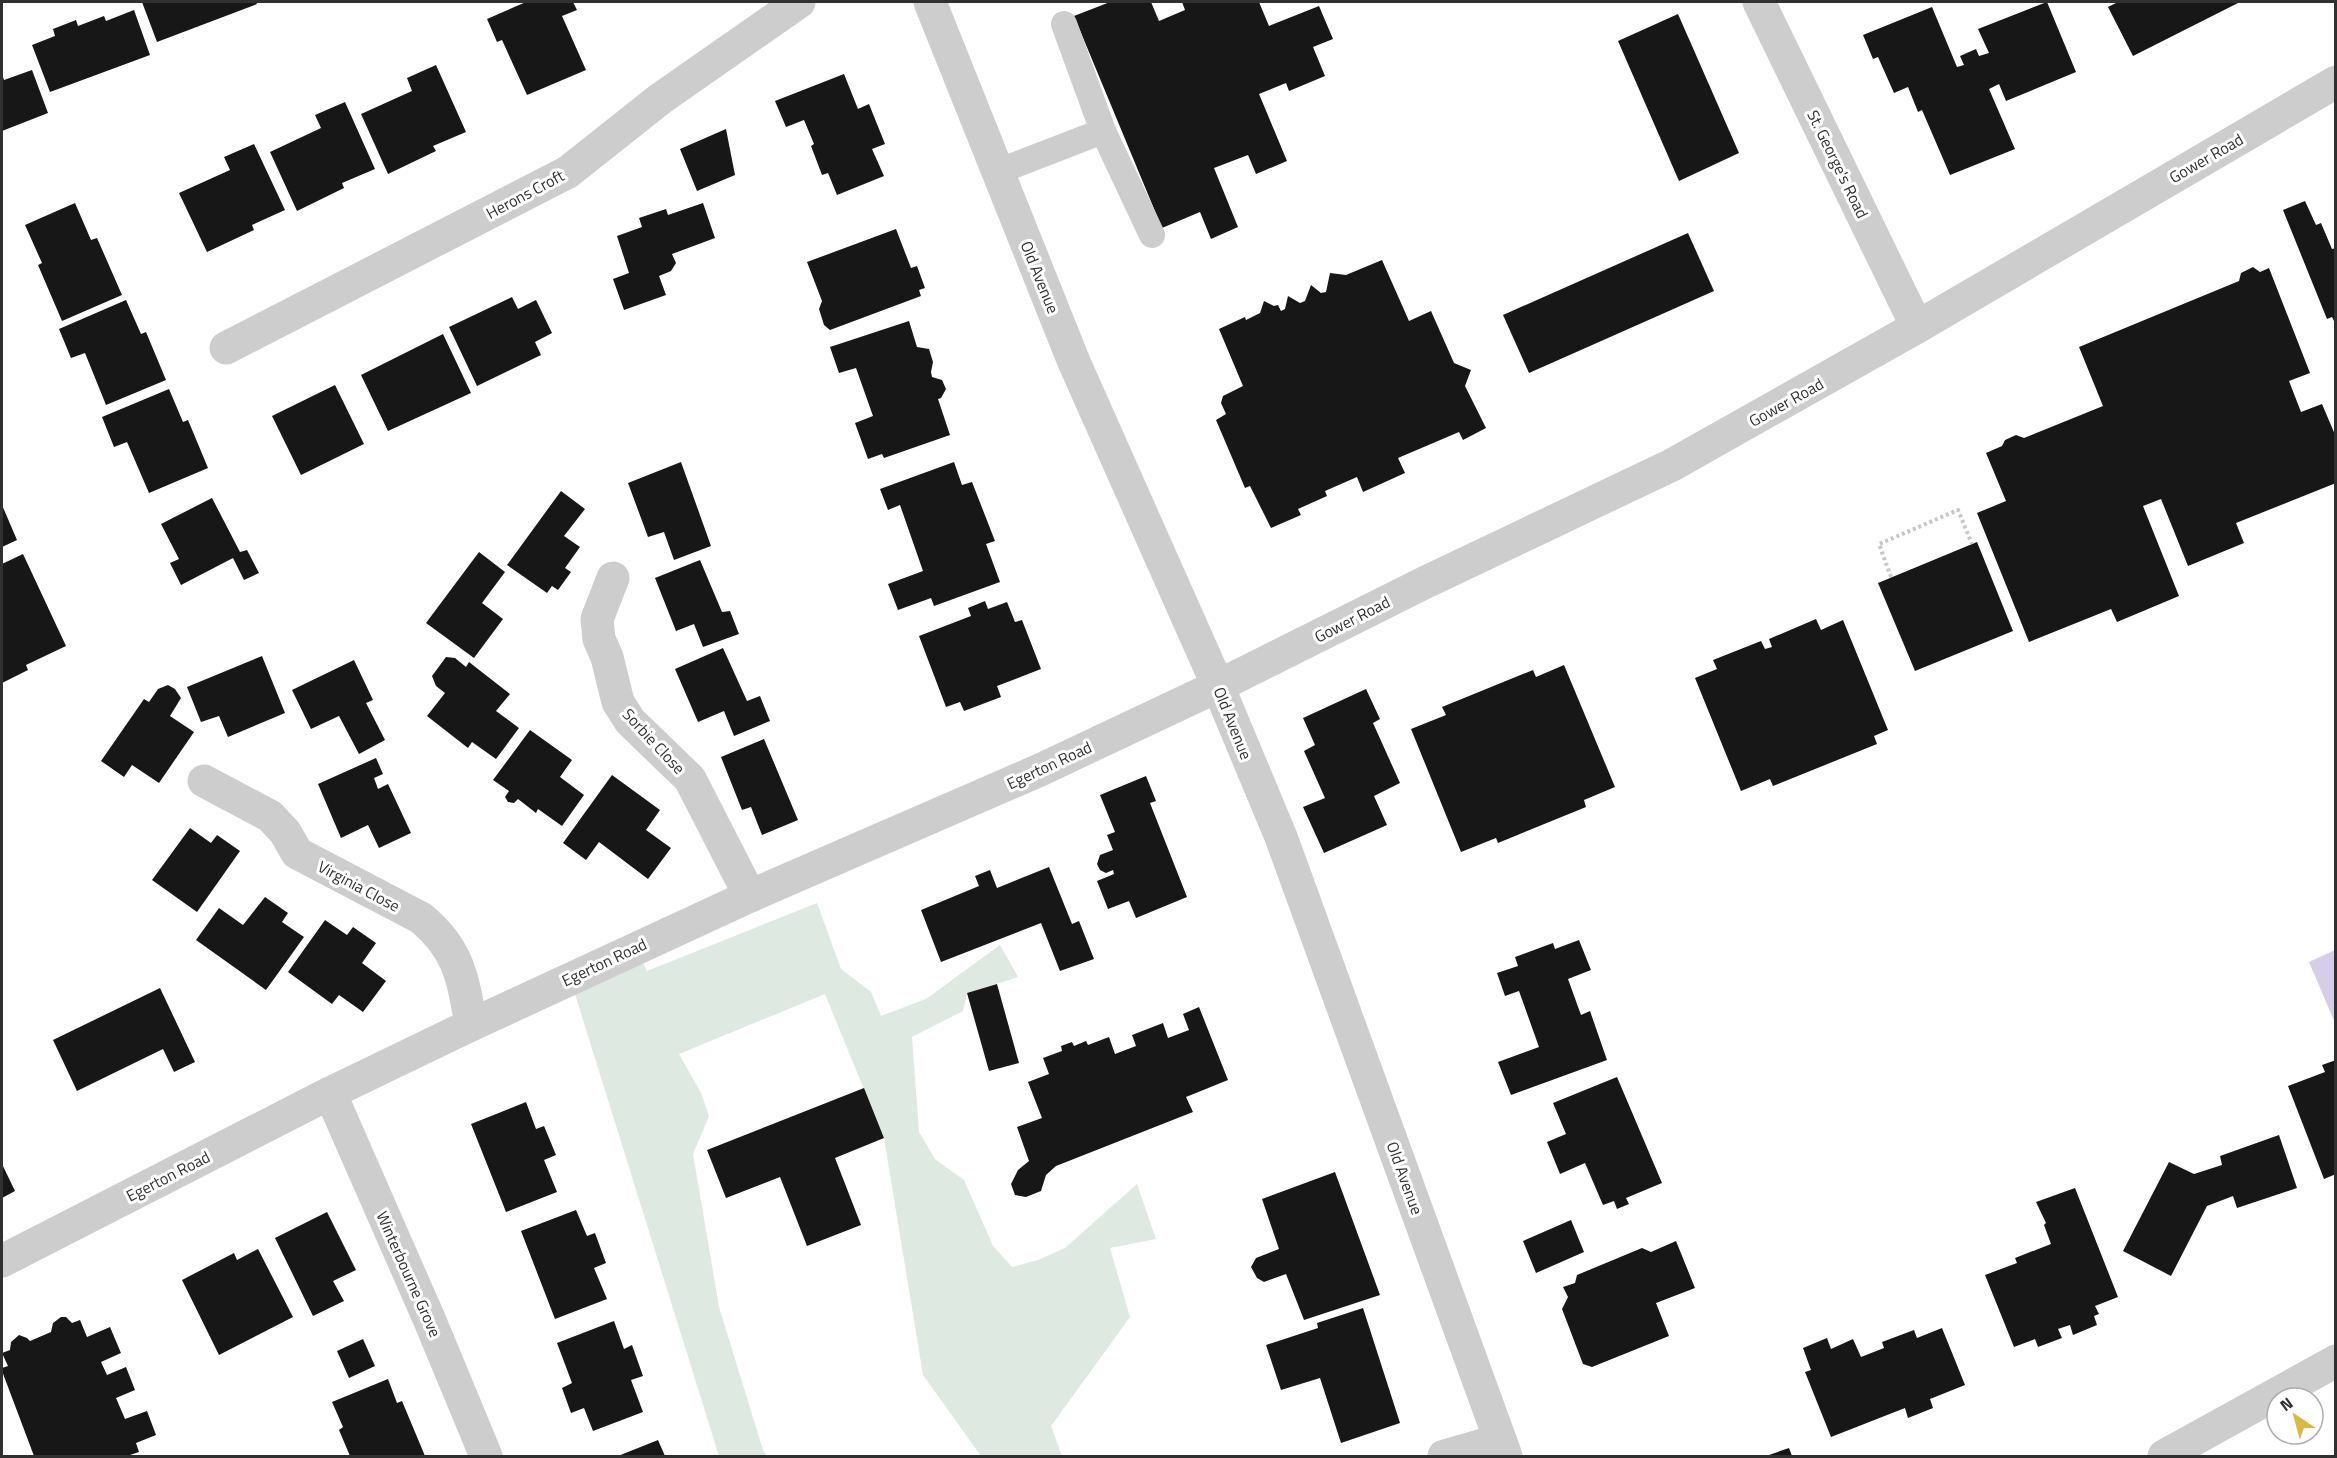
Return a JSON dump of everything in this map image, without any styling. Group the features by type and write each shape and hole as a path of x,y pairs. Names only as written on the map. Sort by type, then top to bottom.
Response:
{"street":[{"name":"Herons Croft","path":"226,348 568,172 660,99 799,2"},
{"name":"Old Avenue","path":"930,2 1074,362 1218,686 1281,837 1503,1448"},
{"name":"St. George's Road","path":"1759,2 1917,327"},
{"name":"Gower Road","path":"1218,686 1415,587 1672,465 1917,327 2336,82"},
{"name":"Sorbie Close","path":"613,578 597,619 599,639 607,657 618,702 630,721 690,779 750,896"},
{"name":"Egerton Road","path":"2,1261 330,1093 471,1025 750,896 1040,770 1218,686"},
{"name":"Virginia Close","path":"204,781 270,816 285,832 297,853 421,918 435,929 448,946 462,975 471,1025"},
{"name":"Winterbourne Grove","path":"330,1093 430,1321 486,1456"},
{"path":"2164,1456 2336,1361"},
{"path":"1444,1456 1503,1448"}],"lane":[{"path":"1064,24 1104,131 1152,235"},
{"path":"997,172 1104,131"}],"path":[{"path":"1892,577 1879,544 1958,510 1972,544"}],"shaded area":[{"path":"817,903 841,969 871,992 881,1016 926,999 1000,945 1018,977 967,993 963,1011 912,1037 919,1132 935,1159 964,1180 993,1246 1012,1267 1038,1260 1065,1248 1137,1184 1156,1239 1110,1248 1130,1317 1051,1426 1062,1456 981,1456 923,1375 884,1138 825,994 679,1054 701,1093 709,1116 693,1154 719,1307 763,1450 767,1456 719,1456 570,978 636,947 647,971"},
{"path":"2335,950 2335,1023 2309,962"}],"building":[{"path":"142,2 256,2 257,4 157,42"},
{"path":"526,2 573,2 577,10 562,16 586,70 527,95 502,40 497,42 487,19"},
{"path":"1110,2 1151,2 1159,21 1185,10 1182,2 1259,2 1269,26 1319,6 1333,39 1313,47 1325,76 1289,91 1286,83 1259,94 1287,161 1256,174 1248,155 1214,168 1238,227 1211,239 1200,212 1162,228 1074,16"},
{"path":"2047,2 2076,72 2006,101 1999,84 1989,89 2015,149 1950,175 1922,110 1918,112 1908,87 1894,93 1878,57 1873,59 1863,35 1932,7 1957,67 1964,65 1960,56 1976,49 1979,56 1989,53 1978,29"},
{"path":"2118,2 2240,2 2133,56 2108,7"},
{"path":"134,10 150,55 50,92 32,45 55,36 53,29 76,20 78,26 104,16 106,21"},
{"path":"1678,14 1739,153 1679,181 1618,41"},
{"path":"436,65 466,132 433,146 436,151 388,174 361,114 412,91 407,78"},
{"path":"32,70 48,113 2,131 2,74 4,80"},
{"path":"844,74 858,109 869,104 885,144 872,149 884,176 837,195 828,173 822,175 811,146 814,144 804,120 786,127 775,101"},
{"path":"345,102 375,169 342,183 344,188 297,211 270,152 321,128 315,115"},
{"path":"726,129 735,175 697,191 680,149"},
{"path":"254,144 285,210 252,225 254,230 207,252 179,193 230,170 224,157"},
{"path":"2305,201 2316,225 2321,223 2332,249 2336,248 2336,325 2332,317 2327,319 2283,210"},
{"path":"75,203 91,240 97,238 122,295 62,321 38,265 42,263 25,225"},
{"path":"703,203 715,238 672,254 676,263 671,271 659,276 666,295 624,310 613,279 629,273 617,236 642,227 639,218 666,209 668,215"},
{"path":"896,229 911,268 917,266 925,288 919,290 921,296 830,330 824,325 819,309 822,301 807,262"},
{"path":"1688,233 1714,291 1529,373 1503,315"},
{"path":"1382,260 1409,321 1431,311 1454,363 1471,370 1465,386 1486,428 1463,440 1459,432 1398,458 1405,473 1363,492 1357,477 1325,491 1327,496 1298,509 1301,515 1271,528 1250,486 1245,488 1216,420 1226,414 1221,403 1223,396 1243,386 1219,329 1260,313 1264,301 1274,306 1278,305 1281,311 1285,309 1288,296 1300,303 1305,301 1311,285 1321,293 1326,292 1330,273 1346,275"},
{"path":"2253,267 2260,272 2269,268 2310,373 2289,381 2301,412 2322,404 2336,437 2336,483 2236,523 2244,543 2188,566 2161,499 2143,506 2179,596 2117,622 2111,609 2029,642 1977,513 2006,501 1986,453 2002,446 2005,440 2016,435 2024,438 2103,406 2079,347 2239,281 2241,273"},
{"path":"512,297 518,309 536,300 552,333 535,342 541,355 477,386 449,327"},
{"path":"126,300 141,334 146,332 166,380 106,405 85,353 71,358 59,329"},
{"path":"909,321 917,347 929,349 933,362 932,377 942,380 946,389 938,399 950,435 884,458 882,454 868,459 855,423 873,416 856,368 839,373 830,347"},
{"path":"443,334 471,393 388,431 361,375"},
{"path":"335,385 364,444 301,475 272,416"},
{"path":"169,389 183,422 188,420 208,468 149,493 127,442 114,447 102,417"},
{"path":"681,462 711,546 674,560 664,532 648,537 628,483"},
{"path":"954,462 962,485 972,482 995,541 986,544 1000,582 934,606 931,598 898,610 888,584 923,571 900,505 888,510 880,489"},
{"path":"561,491 585,509 564,536 580,547 565,568 571,572 558,590 552,586 547,593 507,565"},
{"path":"212,498 240,552 247,550 259,573 244,580 233,558 181,585 170,563 179,559 161,524"},
{"path":"2,505 17,540 2,547"},
{"path":"1977,542 2013,631 1915,671 1878,583"},
{"path":"479,552 505,572 482,603 503,619 474,658 426,623"},
{"path":"23,554 66,646 26,665 28,670 2,683 2,564"},
{"path":"700,560 722,612 730,611 739,634 703,647 694,624 676,631 655,578"},
{"path":"985,601 988,609 1007,602 1015,622 1022,620 1041,669 997,686 1001,697 964,711 960,702 946,707 919,636 971,616 968,608"},
{"path":"1816,619 1821,630 1843,620 1888,730 1874,736 1877,744 1773,786 1770,779 1741,791 1695,678 1717,669 1713,660 1761,641 1765,649 1772,647 1769,639"},
{"path":"723,648 747,701 760,696 770,721 734,736 724,711 698,722 675,669"},
{"path":"262,656 285,713 228,737 219,716 201,722 187,687"},
{"path":"446,657 455,658 466,667 469,662 510,694 496,711 519,728 496,759 472,742 468,748 427,716 445,693 436,686 432,676"},
{"path":"354,660 373,700 366,703 385,740 359,754 339,716 311,729 292,690"},
{"path":"1564,665 1615,787 1584,800 1586,807 1498,843 1496,838 1461,852 1411,729 1446,715 1442,707 1533,670 1536,677"},
{"path":"168,685 175,689 181,698 170,716 194,732 159,783 132,765 124,777 101,761 144,699 149,702 158,689"},
{"path":"1366,689 1380,719 1373,723 1400,783 1374,796 1387,825 1324,853 1303,807 1325,798 1304,751 1315,745 1303,718"},
{"path":"530,730 572,760 560,777 584,795 562,826 538,809 536,813 518,799 514,803 508,802 505,797 509,791 493,780"},
{"path":"764,739 798,820 762,835 751,807 742,810 721,757"},
{"path":"376,758 383,774 374,778 378,789 388,784 411,833 379,848 368,825 341,838 318,784"},
{"path":"612,775 660,810 646,830 671,848 648,879 599,842 586,860 563,843"},
{"path":"1146,776 1156,801 1150,803 1187,897 1136,918 1129,901 1108,909 1097,881 1114,874 1113,870 1106,873 1100,870 1097,864 1100,855 1113,850 1107,835 1115,832 1100,795"},
{"path":"190,828 211,843 217,835 240,851 197,912 152,880"},
{"path":"1049,867 1072,924 1079,921 1094,959 1060,971 1041,923 941,962 921,910 979,886 975,876 990,870 997,888"},
{"path":"265,897 288,913 282,922 304,937 266,990 196,940 219,908 243,925"},
{"path":"325,920 347,935 353,927 376,943 362,963 386,981 363,1012 339,995 332,1004 288,972"},
{"path":"1579,940 1591,970 1568,979 1581,1015 1590,1011 1607,1060 1511,1095 1498,1062 1539,1047 1519,991 1505,996 1497,973 1518,966 1515,957 1553,943 1555,949"},
{"path":"997,984 1019,1063 989,1071 967,993"},
{"path":"160,988 195,1062 174,1072 163,1049 77,1091 53,1040"},
{"path":"1199,1007 1228,1080 1186,1097 1193,1112 1056,1166 1046,1175 1041,1191 1026,1197 1015,1195 1011,1184 1018,1170 1029,1161 1017,1127 1042,1118 1028,1082 1049,1074 1043,1058 1062,1051 1061,1046 1072,1042 1074,1046 1086,1041 1088,1045 1109,1037 1115,1054 1136,1046 1132,1035 1163,1023 1168,1038 1189,1030 1183,1014"},
{"path":"2336,1060 2336,1174 2324,1179 2288,1086 2325,1072 2322,1065"},
{"path":"1617,1077 1662,1183 1626,1198 1629,1204 1617,1209 1614,1201 1603,1205 1585,1163 1560,1174 1547,1142 1566,1134 1553,1103"},
{"path":"864,1088 884,1138 835,1158 861,1225 807,1246 780,1177 726,1198 707,1150"},
{"path":"526,1102 536,1129 544,1126 556,1155 544,1160 557,1192 506,1212 471,1124"},
{"path":"2279,1135 2297,1188 2237,1208 2233,1196 2207,1206 2171,1276 2123,1251 2169,1162 2194,1174 2222,1165 2220,1156"},
{"path":"2,1164 15,1191 2,1198"},
{"path":"1335,1172 1380,1295 1304,1320 1286,1274 1264,1282 1257,1278 1251,1267 1256,1258 1279,1249 1262,1199"},
{"path":"2075,1188 2118,1297 2095,1306 2099,1314 2094,1316 2097,1325 2073,1335 2070,1325 2058,1329 2062,1338 2038,1347 2035,1339 2014,1347 1985,1275 2017,1263 2015,1258 2051,1244 2044,1225 2046,1223 2036,1202"},
{"path":"576,1210 587,1236 595,1233 606,1263 594,1268 607,1299 555,1319 521,1231"},
{"path":"327,1212 356,1270 333,1281 344,1301 313,1316 275,1238"},
{"path":"1571,1220 1584,1252 1536,1273 1523,1241"},
{"path":"1676,1241 1695,1288 1656,1303 1669,1336 1592,1367 1583,1364 1562,1309 1568,1297 1563,1287 1575,1283 1577,1275 1642,1248 1651,1252"},
{"path":"258,1249 293,1317 219,1355 182,1280 234,1253 237,1260"},
{"path":"1363,1308 1400,1423 1341,1443 1320,1378 1281,1390 1266,1345 1318,1328 1317,1323"},
{"path":"61,1317 66,1317 72,1323 80,1320 87,1337 110,1327 121,1353 101,1362 107,1375 126,1367 135,1390 116,1398 125,1419 147,1411 156,1435 136,1443 139,1452 127,1456 34,1456 2,1371 2,1368 8,1366 2,1353 10,1350 11,1342 19,1335 30,1341 51,1332 53,1323"},
{"path":"614,1321 624,1349 632,1345 643,1376 631,1380 643,1412 593,1431 584,1408 571,1413 562,1388 572,1383 557,1343"},
{"path":"1942,1328 1965,1385 1930,1399 1933,1408 1908,1418 1905,1408 1831,1437 1805,1372 1811,1370 1803,1348 1827,1338 1831,1349 1853,1339 1861,1357 1884,1348 1882,1342 1914,1330 1917,1338"},
{"path":"363,1339 375,1366 349,1378 337,1351"},
{"path":"388,1379 397,1403 402,1401 425,1456 350,1456 339,1430 343,1427 332,1402"},
{"path":"658,1440 665,1456 618,1456"},
{"path":"1789,1448 1792,1456 1766,1456"}]}
